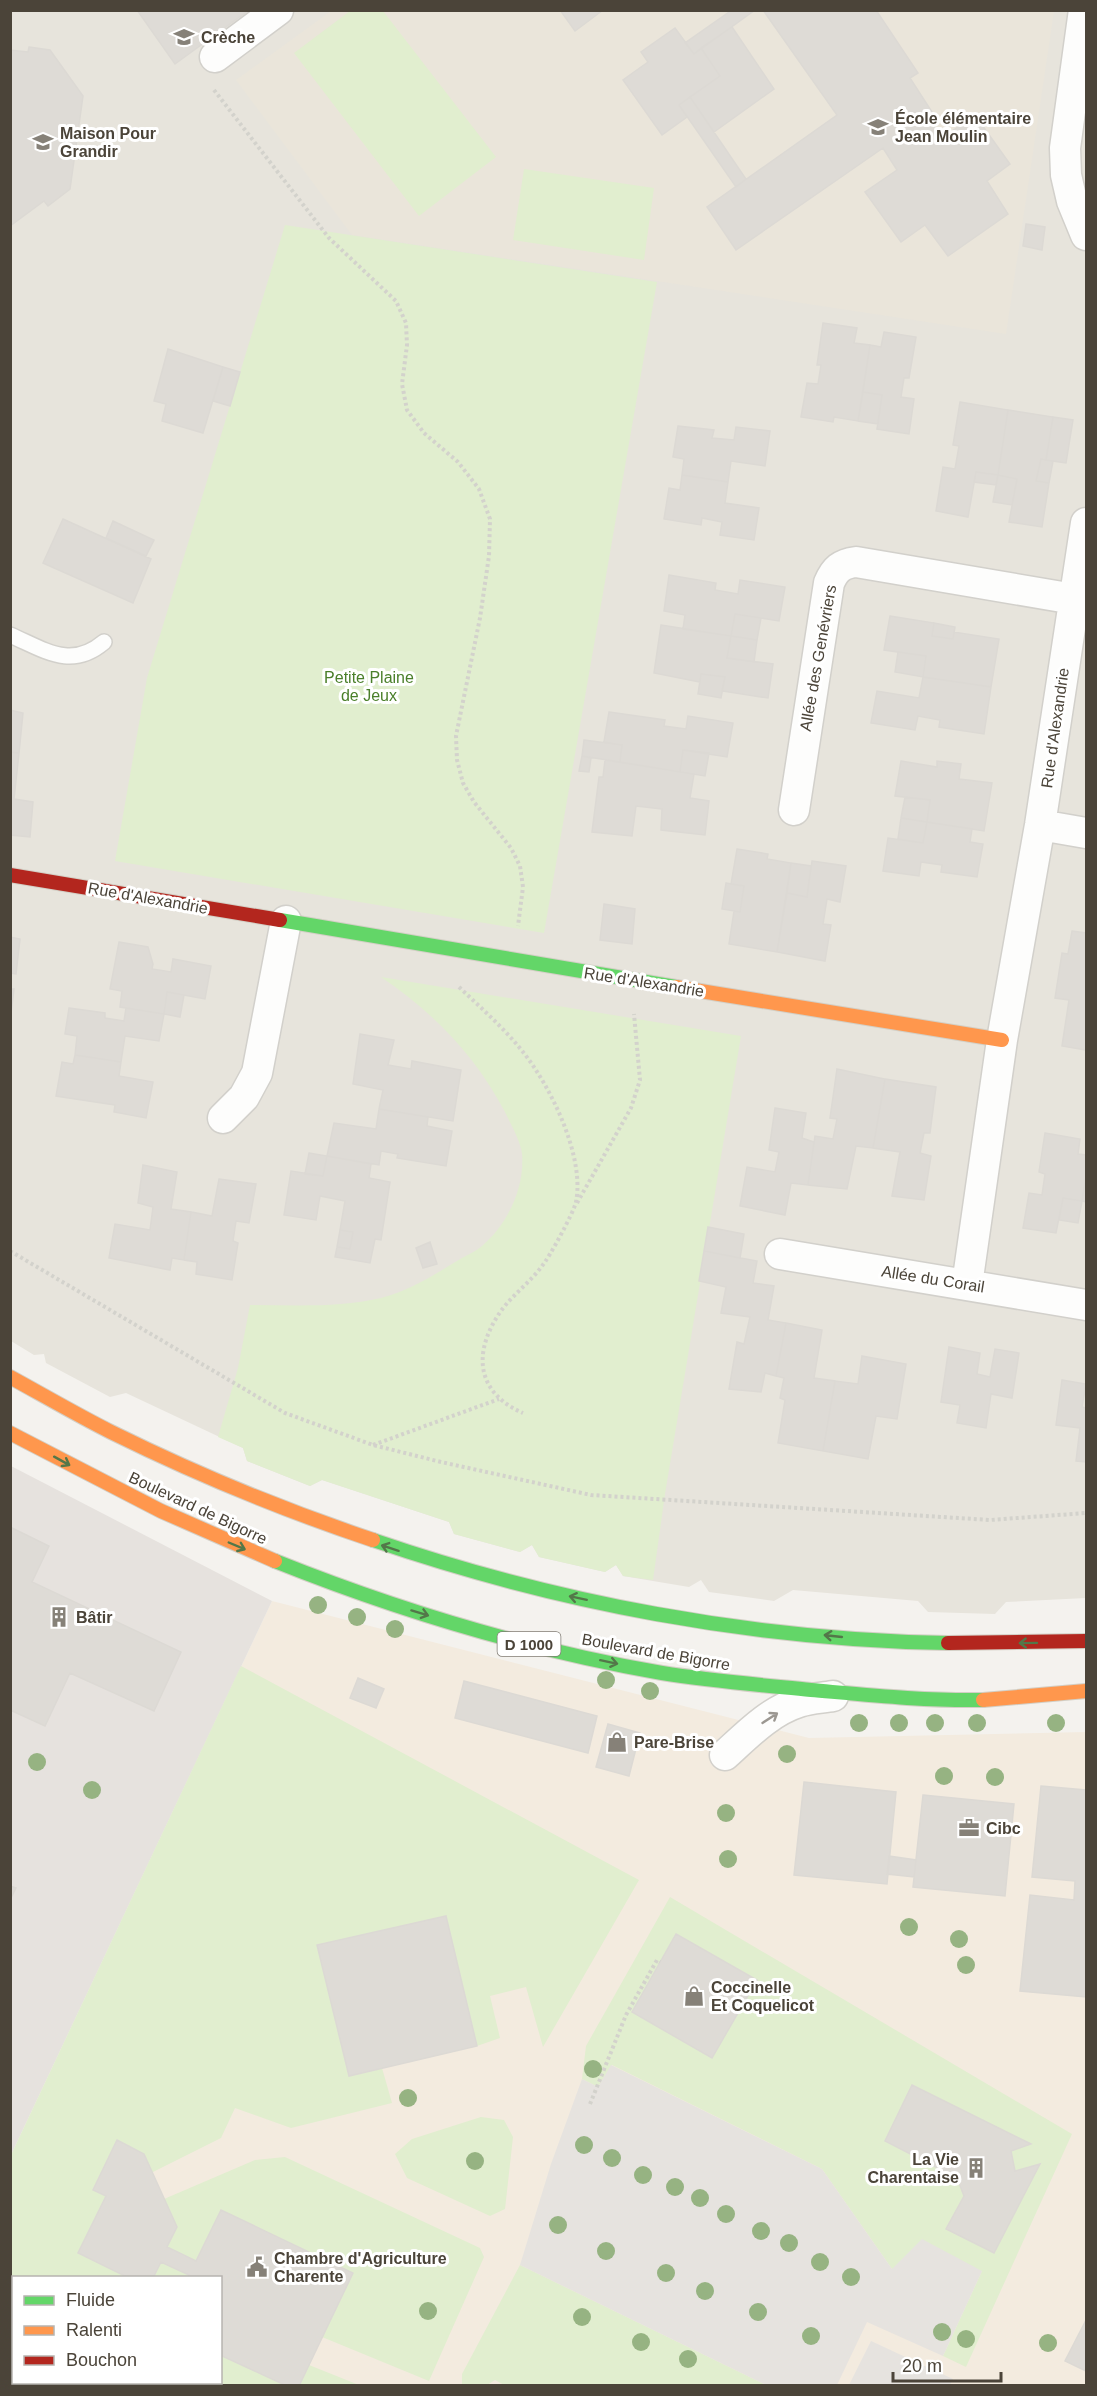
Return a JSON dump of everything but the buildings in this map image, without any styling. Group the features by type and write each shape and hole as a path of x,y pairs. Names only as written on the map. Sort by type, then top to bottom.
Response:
{"main road":[{"name":"Rue d'Alexandrie","path":"10,875 1002,1040"},
{"name":"Boulevard de Bigorre","path":"10,1377 140,1447 232,1488 326,1526 403,1552 494,1578 646,1611 753,1628 867,1640 949,1643 1086,1641"},
{"name":"Boulevard de Bigorre","path":"10,1433 130,1496 211,1535 300,1572 479,1632 563,1653 645,1670 761,1686 903,1698 990,1700 1086,1691"}],"street":[{"path":"215,57 278,10"},
{"path":"1084,10 1080,90 1065,148 1066,175 1072,201 1086,235"},
{"name":"Rue d'Alexandrie","path":"966,1285 1002,1040 1040,825 1086,523"},
{"name":"Allée des Genévriers","path":"794,810 829,583 833,572 843,564 856,562 1074,598"},
{"path":"1040,825 1086,833"},
{"path":"223,1118 244,1097 257,1073 286,921"},
{"name":"Allée du Corail","path":"780,1254 1086,1305"},
{"path":"725,1755 749,1732 772,1715 799,1702 845,1693"}],"lane":[{"path":"10,635 58,655 77,657 92,652 104,642"}],"path":[{"path":"215,57 208,68 210,86 328,238 396,301 406,323 407,345 402,384 407,410 424,433 458,462 479,489 490,519 489,556 480,618 456,736 456,760 463,783 474,802 511,848 520,866 523,887 522,909 511,959"},
{"path":"443,947 446,975 524,1052 546,1087 576,1160 576,1203"},
{"path":"523,1413 506,1406 490,1389 483,1372 486,1340 497,1316 544,1265 576,1203 631,1108 640,1080 634,1018 635,980"},
{"path":"10,1251 285,1413 373,1445 591,1495 990,1520 1086,1513"},
{"path":"373,1445 499,1399"},
{"path":"590,2104 626,2015 657,1960 660,1962"}],"shaded area":[{"path":"10,11 1086,11 1086,1598 1006,1602 995,1614 928,1612 918,1601 793,1590 774,1601 709,1592 701,1580 689,1587 623,1576 616,1565 605,1572 539,1557 532,1545 520,1552 454,1534 449,1522 322,1480 310,1486 247,1461 243,1448 126,1393 110,1397 46,1363 44,1354 34,1355 11,1341"},
{"path":"331,11 1054,11 1006,334 352,235 236,80"},
{"path":"11,1466 272,1601 11,2155"},
{"path":"272,1601 809,1738 1086,1732 1086,2385 11,2386 11,2155"},
{"path":"611,2065 822,2169 892,2269 922,2239 982,2271 943,2356 867,2322 837,2385 766,2385 520,2265 551,2164 582,2079 598,2087"},
{"path":"871,2341 953,2379 950,2385 849,2385"}],"green space":[{"path":"350,11 383,11 496,157 419,216 294,53"},
{"path":"524,169 654,188 644,260 513,240"},
{"name":"Petite Plaine de Jeux","path":"285,225 657,282 544,933 115,861 147,678"},
{"path":"381,977 741,1036 665,1494 653,1580 623,1576 616,1565 605,1572 539,1557 532,1545 520,1552 454,1534 449,1522 322,1480 310,1486 247,1461 243,1448 218,1437 238,1368 250,1305 349,1303 381,1298 403,1291 433,1276 482,1246 499,1228 517,1193 521,1180 521,1148 493,1091 452,1037 419,1005"},
{"path":"241,1666 639,1880 543,2047 526,1987 490,1996 500,2038 477,2046 446,1916 318,1946 349,2075 382,2068 392,2103 291,2128 235,2108 221,2138 151,2173 144,2154 117,2140 93,2189 106,2196 78,2253 127,2276 12,2276 12,2384 222,2384 222,2355 287,2385 11,2386 11,2155"},
{"path":"670,1897 1072,2134 966,2367 943,2356 982,2271 892,2269 822,2169 612,2065 598,2087 582,2079 586,2046"},
{"path":"481,2117 504,2120 513,2137 505,2209 490,2216 407,2178 395,2154 412,2139"},
{"path":"285,2157 480,2248 484,2257 429,2381 322,2337 353,2273 221,2210 196,2261 167,2247 177,2227 164,2199 255,2160"},
{"path":"161,2262 189,2275 188,2276 154,2276"},
{"path":"520,2265 766,2385 506,2386 495,2380 487,2385 462,2386 462,2374"},
{"path":"309,2365 359,2385 299,2385"}],"traffic: fast":[{"path":"280,920 676,987"},
{"path":"373,1540 513,1582 656,1614 729,1626 802,1634 948,1643"},
{"path":"275,1561 370,1596 466,1627 613,1664 718,1681 897,1697 983,1700"}],"traffic: slow":[{"path":"676,987 1002,1040"},
{"path":"10,1377 98,1425 175,1462 273,1504 373,1540"},
{"path":"10,1433 161,1511 275,1561"},
{"path":"983,1700 1086,1691"}],"traffic: jam":[{"path":"10,875 280,920"},
{"path":"948,1643 1086,1641"}],"place":[{"name":"Crèche","path":"184,37"},
{"name":"École élémentaire Jean Moulin","path":"878,127"},
{"name":"Maison Pour Grandir","path":"43,142"},
{"name":"Bâtir","path":"59,1617"},
{"name":"Pare-Brise","path":"617,1742"},
{"name":"Cibc","path":"969,1828"},
{"name":"Coccinelle Et Coquelicot","path":"694,1996"},
{"name":"La Vie Charentaise","path":"976,2168"},
{"name":"Chambre d'Agriculture Charente","path":"257,2267"}]}
